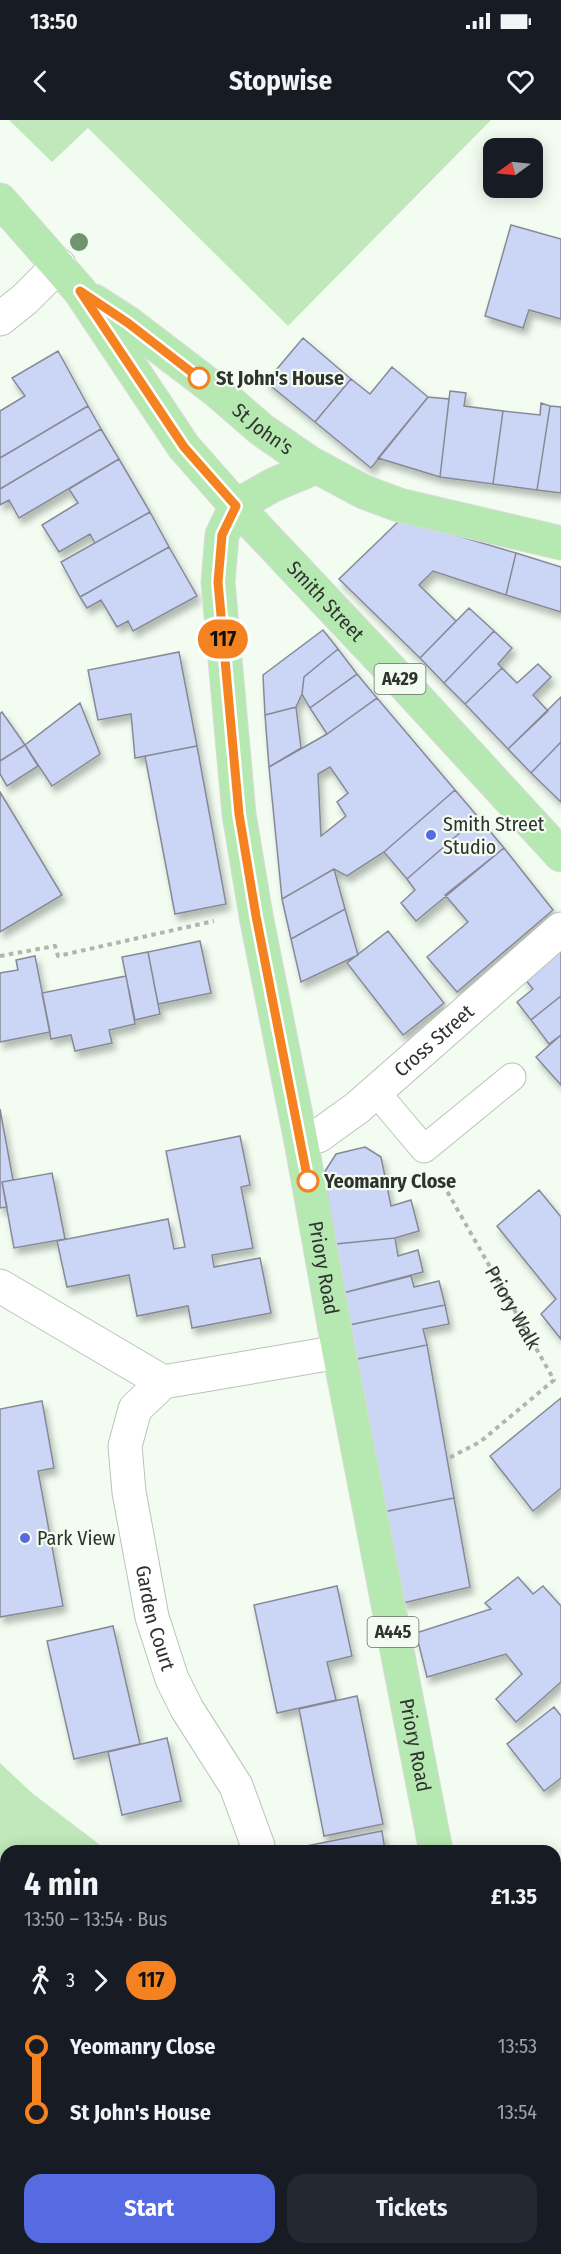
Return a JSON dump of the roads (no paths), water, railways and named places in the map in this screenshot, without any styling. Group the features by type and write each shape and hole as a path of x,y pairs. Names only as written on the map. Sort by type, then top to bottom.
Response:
{"main road":[{"name":"St John's","path":"0,200 80,291 184,447 236,506"},
{"name":"St John's","path":"80,291 128,323 217,391 262,430 316,467 364,492 399,505 561,543"},
{"path":"236,506 273,485 316,467"},
{"name":"Smith Street","path":"236,506 561,855"},
{"name":"Priory Road","path":"236,506 222,535 218,582 239,814 256,916 435,1845"}],"street":[{"path":"0,319 25,299 59,265"},
{"name":"Cross Street","path":"301,1141 318,1136 376,1092 561,929"},
{"path":"0,1286 163,1382 339,1352"},
{"name":"Garden Court","path":"163,1382 135,1409 124,1446 129,1492 152,1617 172,1679 187,1709 207,1737 236,1786 258,1845"}],"lane":[{"path":"376,1092 424,1149 512,1077"}],"place":[{"name":"St John's House","path":"199,378"},
{"name":"Smith Street Studio","path":"431,835"},
{"name":"Yeomanry Close","path":"308,1181"},
{"name":"Park View","path":"25,1538"}]}
